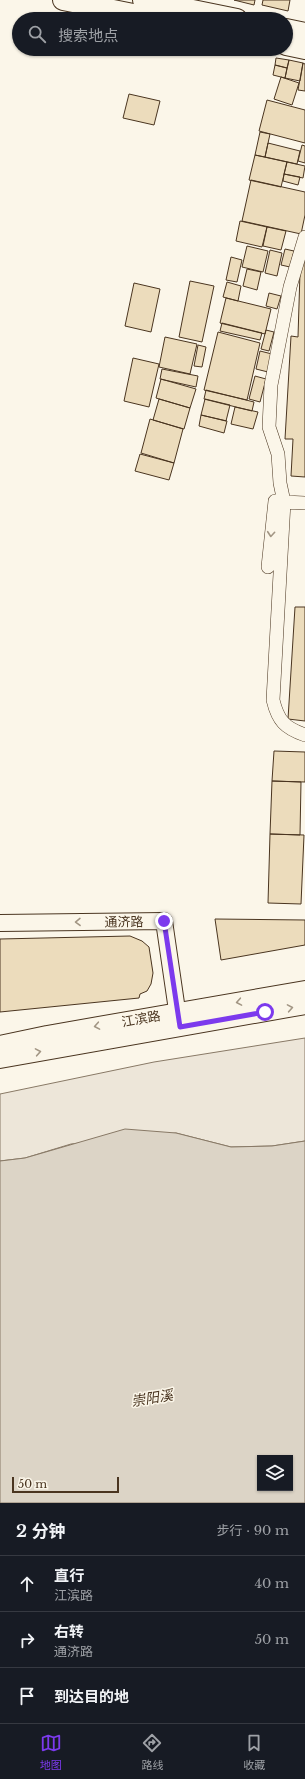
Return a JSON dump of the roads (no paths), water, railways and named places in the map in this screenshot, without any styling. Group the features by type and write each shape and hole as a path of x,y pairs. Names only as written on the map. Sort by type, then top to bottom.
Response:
{"main road":[{"path":"63,0 123,12"},
{"path":"143,0 202,12"},
{"path":"293,30 305,33"},
{"path":"293,46 305,49"},
{"name":"江滨路","path":"0,1059 179,1020 305,990"},
{"name":"江滨路","path":"0,1045 47,1035 305,1005"}],"street":[{"path":"305,238 290,287 271,385 269,427 278,454 280,483 273,700 276,715 286,726 305,735"},
{"path":"279,502 305,503"},
{"path":"268,567 279,502"},
{"name":"通济路","path":"0,923 164,921 179,1020"}],"water":[{"name":"崇阳溪","path":"125,1129 176,1133 231,1147 272,1146 305,1141 305,1503 0,1503 0,1161 25,1158"}]}
